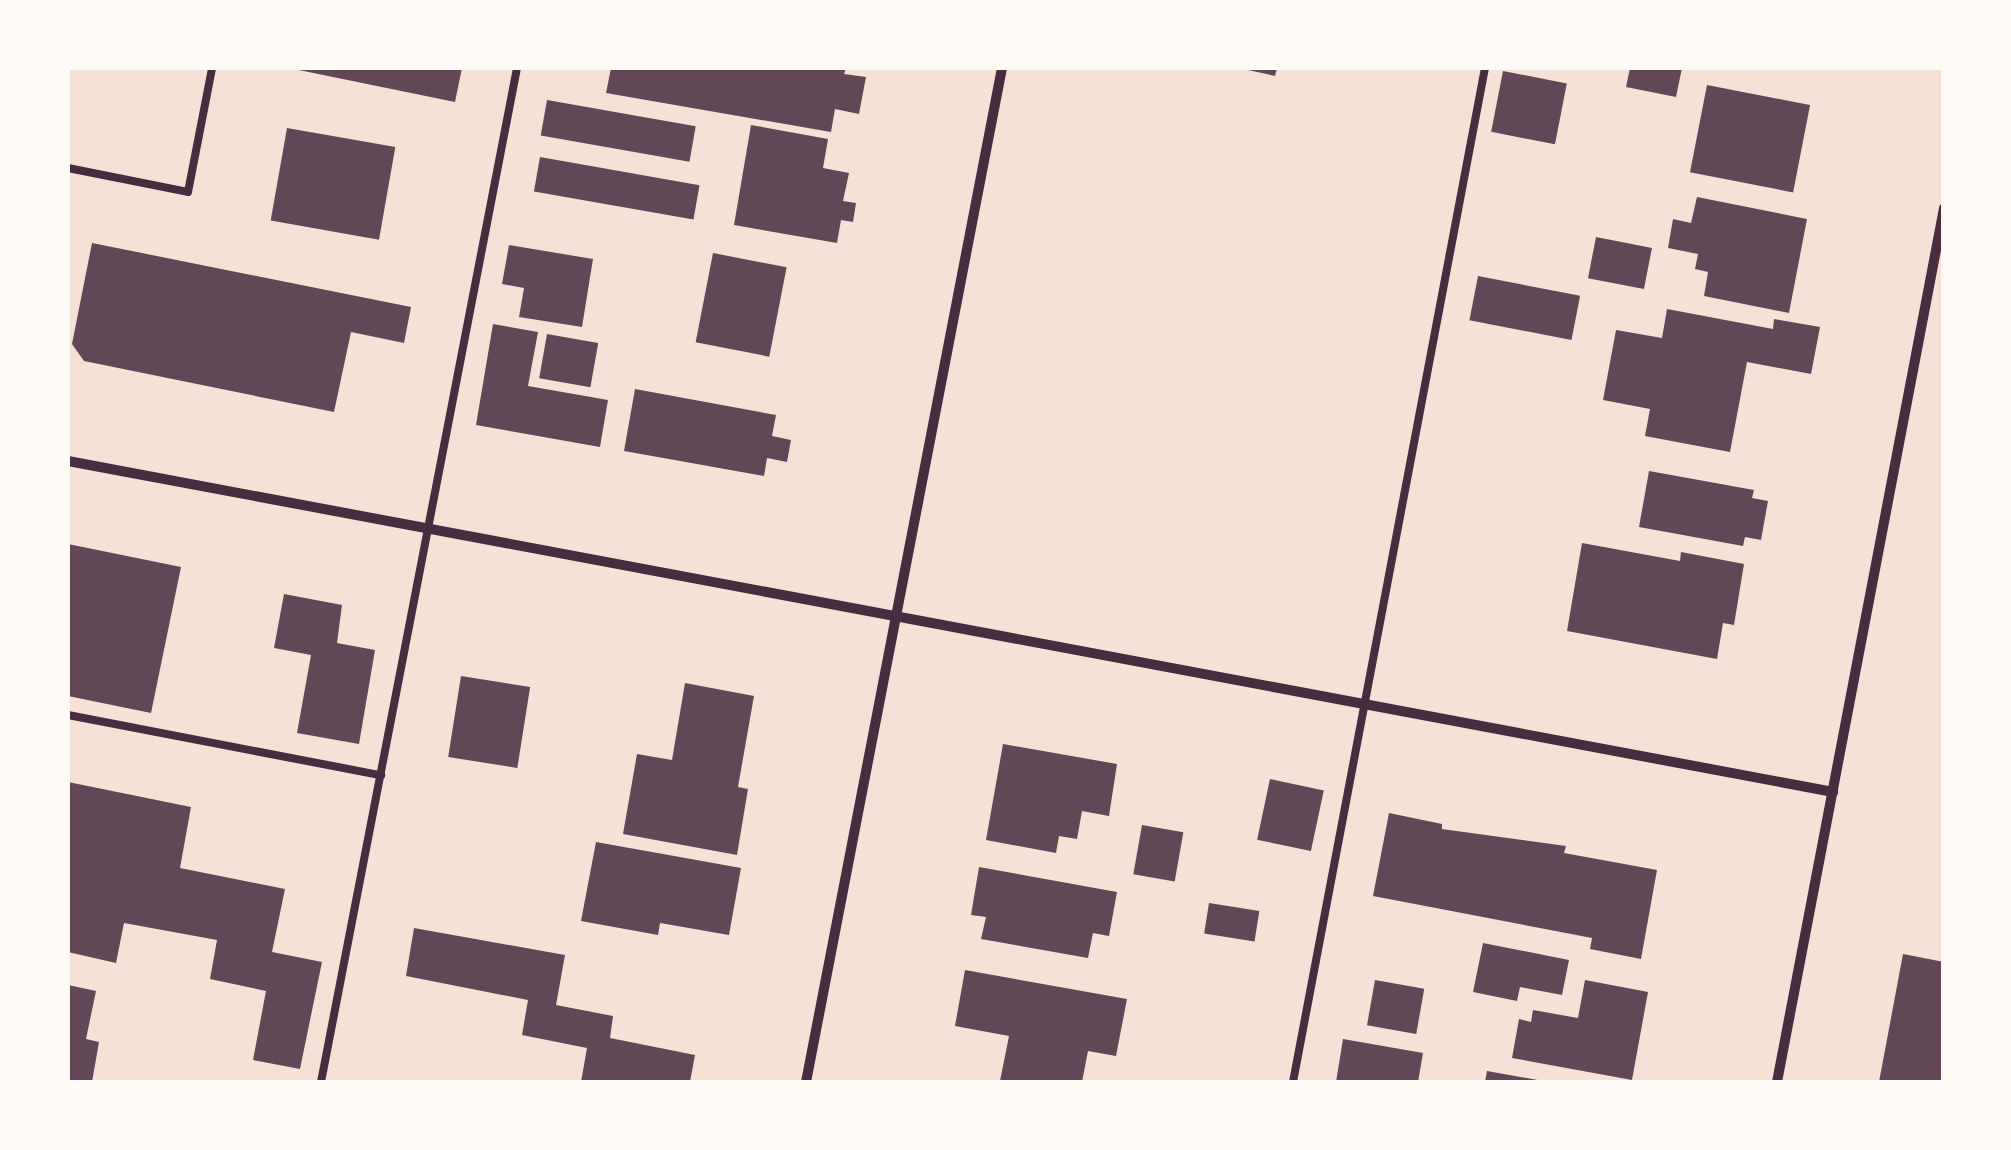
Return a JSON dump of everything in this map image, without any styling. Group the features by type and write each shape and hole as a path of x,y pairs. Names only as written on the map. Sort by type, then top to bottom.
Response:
{"street":[{"path":"806,1082 1002,68"},
{"path":"1777,1082 1944,208"},
{"path":"68,462 1365,700 1833,792"}],"lane":[{"path":"68,168 188,192 212,68"},
{"path":"321,1082 517,68"},
{"path":"1293,1082 1485,68"},
{"path":"68,716 380,774"}],"building":[{"path":"289,68 462,68 455,102"},
{"path":"611,68 846,68 844,74 866,77 859,114 835,109 831,132 606,93"},
{"path":"1239,68 1277,68 1275,76"},
{"path":"1630,68 1682,68 1676,97 1626,87"},
{"path":"1503,71 1567,83 1555,144 1491,132"},
{"path":"1707,85 1810,105 1793,192 1690,172"},
{"path":"547,100 696,126 689,162 541,135"},
{"path":"751,125 828,139 823,168 849,173 843,201 856,203 853,222 841,220 837,243 734,225"},
{"path":"287,128 395,147 379,240 271,221"},
{"path":"540,157 700,185 693,220 534,191"},
{"path":"1697,197 1807,219 1789,313 1704,296 1708,272 1695,269 1698,254 1668,248 1673,219 1691,223"},
{"path":"1596,237 1652,248 1644,289 1588,278"},
{"path":"92,243 411,307 404,343 351,332 334,412 84,361 72,344"},
{"path":"509,245 593,259 582,327 519,317 524,288 502,284"},
{"path":"713,253 787,267 769,357 696,342"},
{"path":"1478,276 1580,296 1572,340 1469,320"},
{"path":"1667,309 1773,329 1774,319 1820,327 1811,374 1747,362 1730,452 1645,436 1650,409 1603,400 1616,330 1662,338"},
{"path":"493,324 538,332 528,386 608,400 600,447 476,425"},
{"path":"547,334 598,343 590,387 539,378"},
{"path":"635,389 776,415 772,436 791,440 787,462 767,458 764,476 624,451"},
{"path":"1649,471 1754,490 1752,498 1768,501 1761,540 1745,537 1743,546 1639,527"},
{"path":"1582,543 1680,561 1681,552 1744,564 1734,625 1723,623 1717,659 1567,631"},
{"path":"68,544 181,567 151,713 68,696"},
{"path":"284,594 342,605 337,643 375,650 359,744 297,733 311,655 274,648"},
{"path":"461,676 530,687 517,768 448,757"},
{"path":"685,683 754,696 738,787 748,789 737,855 623,834 637,754 672,760"},
{"path":"1003,744 1117,764 1109,816 1082,811 1077,839 1059,836 1056,853 986,840"},
{"path":"1270,779 1324,790 1311,851 1257,840"},
{"path":"68,782 191,807 180,868 285,889 272,952 322,962 300,1069 253,1060 266,991 210,979 217,940 124,923 116,963 68,952"},
{"path":"1389,813 1442,824 1442,829 1566,846 1564,853 1657,870 1641,959 1590,949 1592,938 1373,896"},
{"path":"1142,825 1183,832 1175,882 1133,874"},
{"path":"596,842 741,868 729,935 660,923 658,935 581,921"},
{"path":"979,867 1117,892 1109,936 1093,933 1088,958 981,939 986,917 971,915"},
{"path":"1209,903 1259,911 1255,942 1204,934"},
{"path":"414,928 565,955 556,1005 613,1016 610,1038 695,1055 690,1082 581,1082 587,1048 522,1035 528,1000 406,976"},
{"path":"1483,943 1569,960 1562,995 1520,987 1517,1001 1473,992"},
{"path":"1903,954 1944,962 1944,1082 1879,1082"},
{"path":"965,970 1127,999 1116,1056 1088,1051 1082,1082 1000,1081 1009,1036 955,1026"},
{"path":"1375,980 1424,989 1416,1034 1367,1025"},
{"path":"1585,980 1648,992 1632,1080 1512,1058 1519,1019 1531,1022 1533,1010 1578,1018"},
{"path":"68,985 96,991 86,1039 99,1042 92,1082 68,1082"},
{"path":"1343,1039 1423,1053 1418,1082 1336,1082"},
{"path":"1487,1071 1543,1081 1543,1082 1485,1082"}]}
